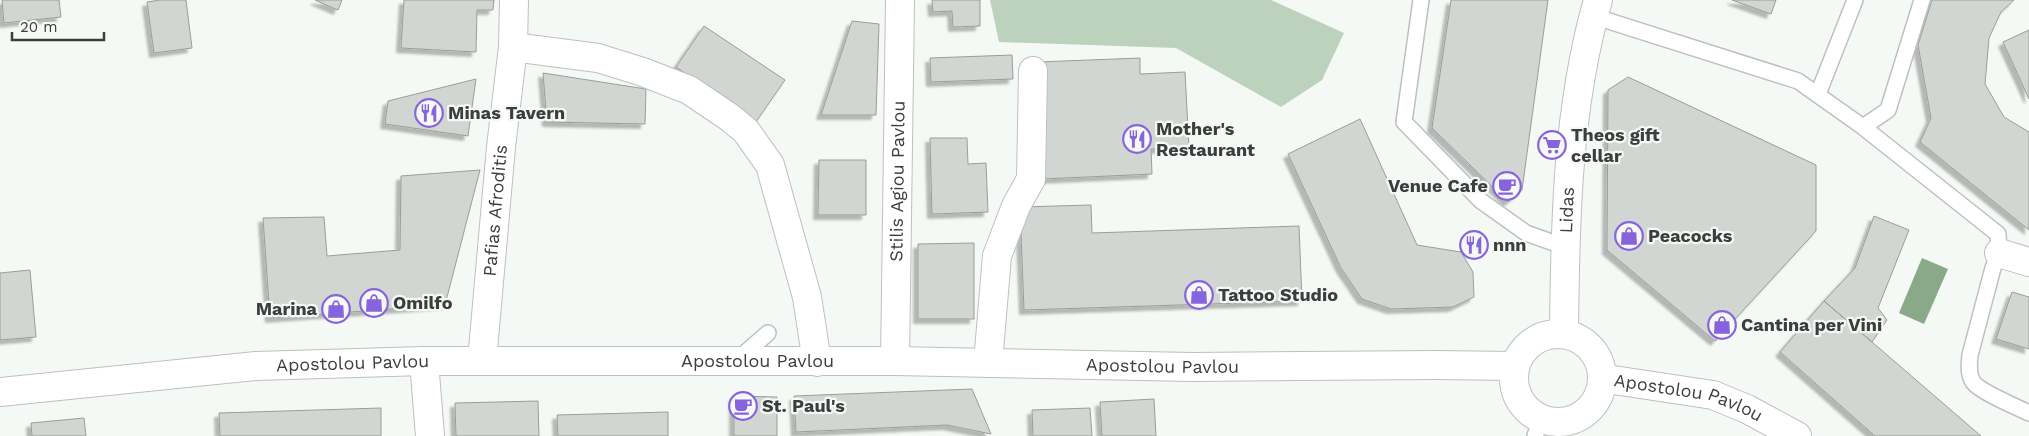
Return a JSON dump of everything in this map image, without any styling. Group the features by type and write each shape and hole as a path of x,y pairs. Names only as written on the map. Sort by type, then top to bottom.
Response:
{"main road":[{"name":"Pafias Afroditis","path":"482,361 501,147 513,48 514,0"},
{"name":"Stilis Agiou Pavlou","path":"895,361 900,0"},
{"name":"Lidas","path":"1564,334 1565,247 1575,104 1595,8"},
{"path":"513,48 598,58 643,72 689,90 729,116 746,131 770,165 807,297 817,362"},
{"path":"988,363 997,256 1016,206 1031,180 1033,71"},
{"path":"1998,253 2029,262"},
{"path":"1552,334 1574,336 1591,348 1600,363 1603,380 1600,393 1594,404 1577,419 1538,428 1530,413 1521,404 1516,392 1515,366 1520,355 1529,344 1539,338 1552,334"},
{"path":"424,361 430,436"},
{"name":"Apostolou Pavlou","path":"0,392 256,366 424,361 895,361 1192,367 1515,366"},
{"name":"Apostolou Pavlou","path":"1603,380 1607,379 1713,395 1746,409 1797,436"}],"lane":[{"path":"1420,0 1404,122 1481,201 1526,233 1565,247"},
{"path":"1818,94 1855,0"},
{"path":"1863,127 1888,110 1922,0"},
{"path":"1595,8 1798,81 1863,127 1998,234 1998,253 1970,355 1969,369 1974,383 2029,413"},
{"path":"737,361 768,333"}],"shaded area":[{"path":"990,0 1271,0 1344,33 1322,80 1281,107 1176,48 999,42"},
{"path":"1922,258 1948,269 1924,324 1899,313"}],"building":[{"path":"2,0 59,0 61,17 4,23"},
{"path":"186,0 192,48 154,53 147,2"},
{"path":"315,0 342,0 338,10"},
{"path":"404,0 494,0 493,10 477,10 476,52 401,48"},
{"path":"932,0 980,0 980,26 953,27 952,11 933,12"},
{"path":"1451,0 1548,0 1522,190 1508,202 1432,128"},
{"path":"1732,0 1776,0 1771,14"},
{"path":"1932,0 2014,0 2001,12 1989,38 1985,84 2004,117 2029,132 2029,230 1920,142 1931,118 1918,45"},
{"path":"852,21 879,24 876,115 821,115"},
{"path":"704,26 785,80 756,122 676,67"},
{"path":"2029,30 2029,99 2003,42"},
{"path":"1012,55 1013,79 931,82 930,58"},
{"path":"1140,58 1140,74 1185,72 1189,148 1151,149 1152,174 1043,179 1038,62"},
{"path":"543,73 646,89 645,124 547,122"},
{"path":"1628,77 1816,165 1816,231 1715,341 1607,250 1608,90"},
{"name":"Minas Tavern","path":"476,79 468,136 385,124 388,101"},
{"path":"1360,119 1417,245 1461,252 1473,272 1474,297 1453,307 1391,309 1362,299 1341,268 1288,154"},
{"path":"930,138 967,138 968,164 986,163 988,212 932,214"},
{"path":"819,160 866,160 866,215 818,215"},
{"path":"480,170 445,305 270,318 263,218 324,217 327,256 400,250 401,176"},
{"path":"1091,205 1092,233 1299,226 1302,301 1024,310 1020,207"},
{"path":"1874,216 1909,230 1878,308 1887,320 1872,342 1824,301 1855,268"},
{"path":"974,243 974,319 918,319 918,244"},
{"path":"30,270 36,337 0,340 0,273"},
{"path":"2012,292 2029,297 2029,349 1996,339"},
{"path":"1824,301 1981,436 1875,436 1780,352"},
{"path":"972,389 991,434 947,425 796,432 794,396"},
{"path":"734,396 777,397 777,436 734,436"},
{"path":"1154,399 1156,436 1102,436 1100,402"},
{"path":"538,401 539,436 456,436 455,403"},
{"path":"381,408 381,436 220,436 219,413"},
{"path":"1090,408 1092,436 1033,436 1032,410"},
{"path":"668,412 668,436 558,436 557,415"},
{"path":"84,418 86,436 32,436 31,423"}],"place":[{"name":"Minas Tavern","path":"429,113"},
{"name":"Mother's Restaurant","path":"1137,139"},
{"name":"Theos gift cellar","path":"1552,145"},
{"name":"Venue Cafe","path":"1507,186"},
{"name":"Peacocks","path":"1629,236"},
{"name":"nnn","path":"1474,245"},
{"name":"Tattoo Studio","path":"1199,295"},
{"name":"Omilfo","path":"374,303"},
{"name":"Marina","path":"336,309"},
{"name":"Cantina per Vini","path":"1722,325"},
{"name":"St. Paul's","path":"743,406"}]}
